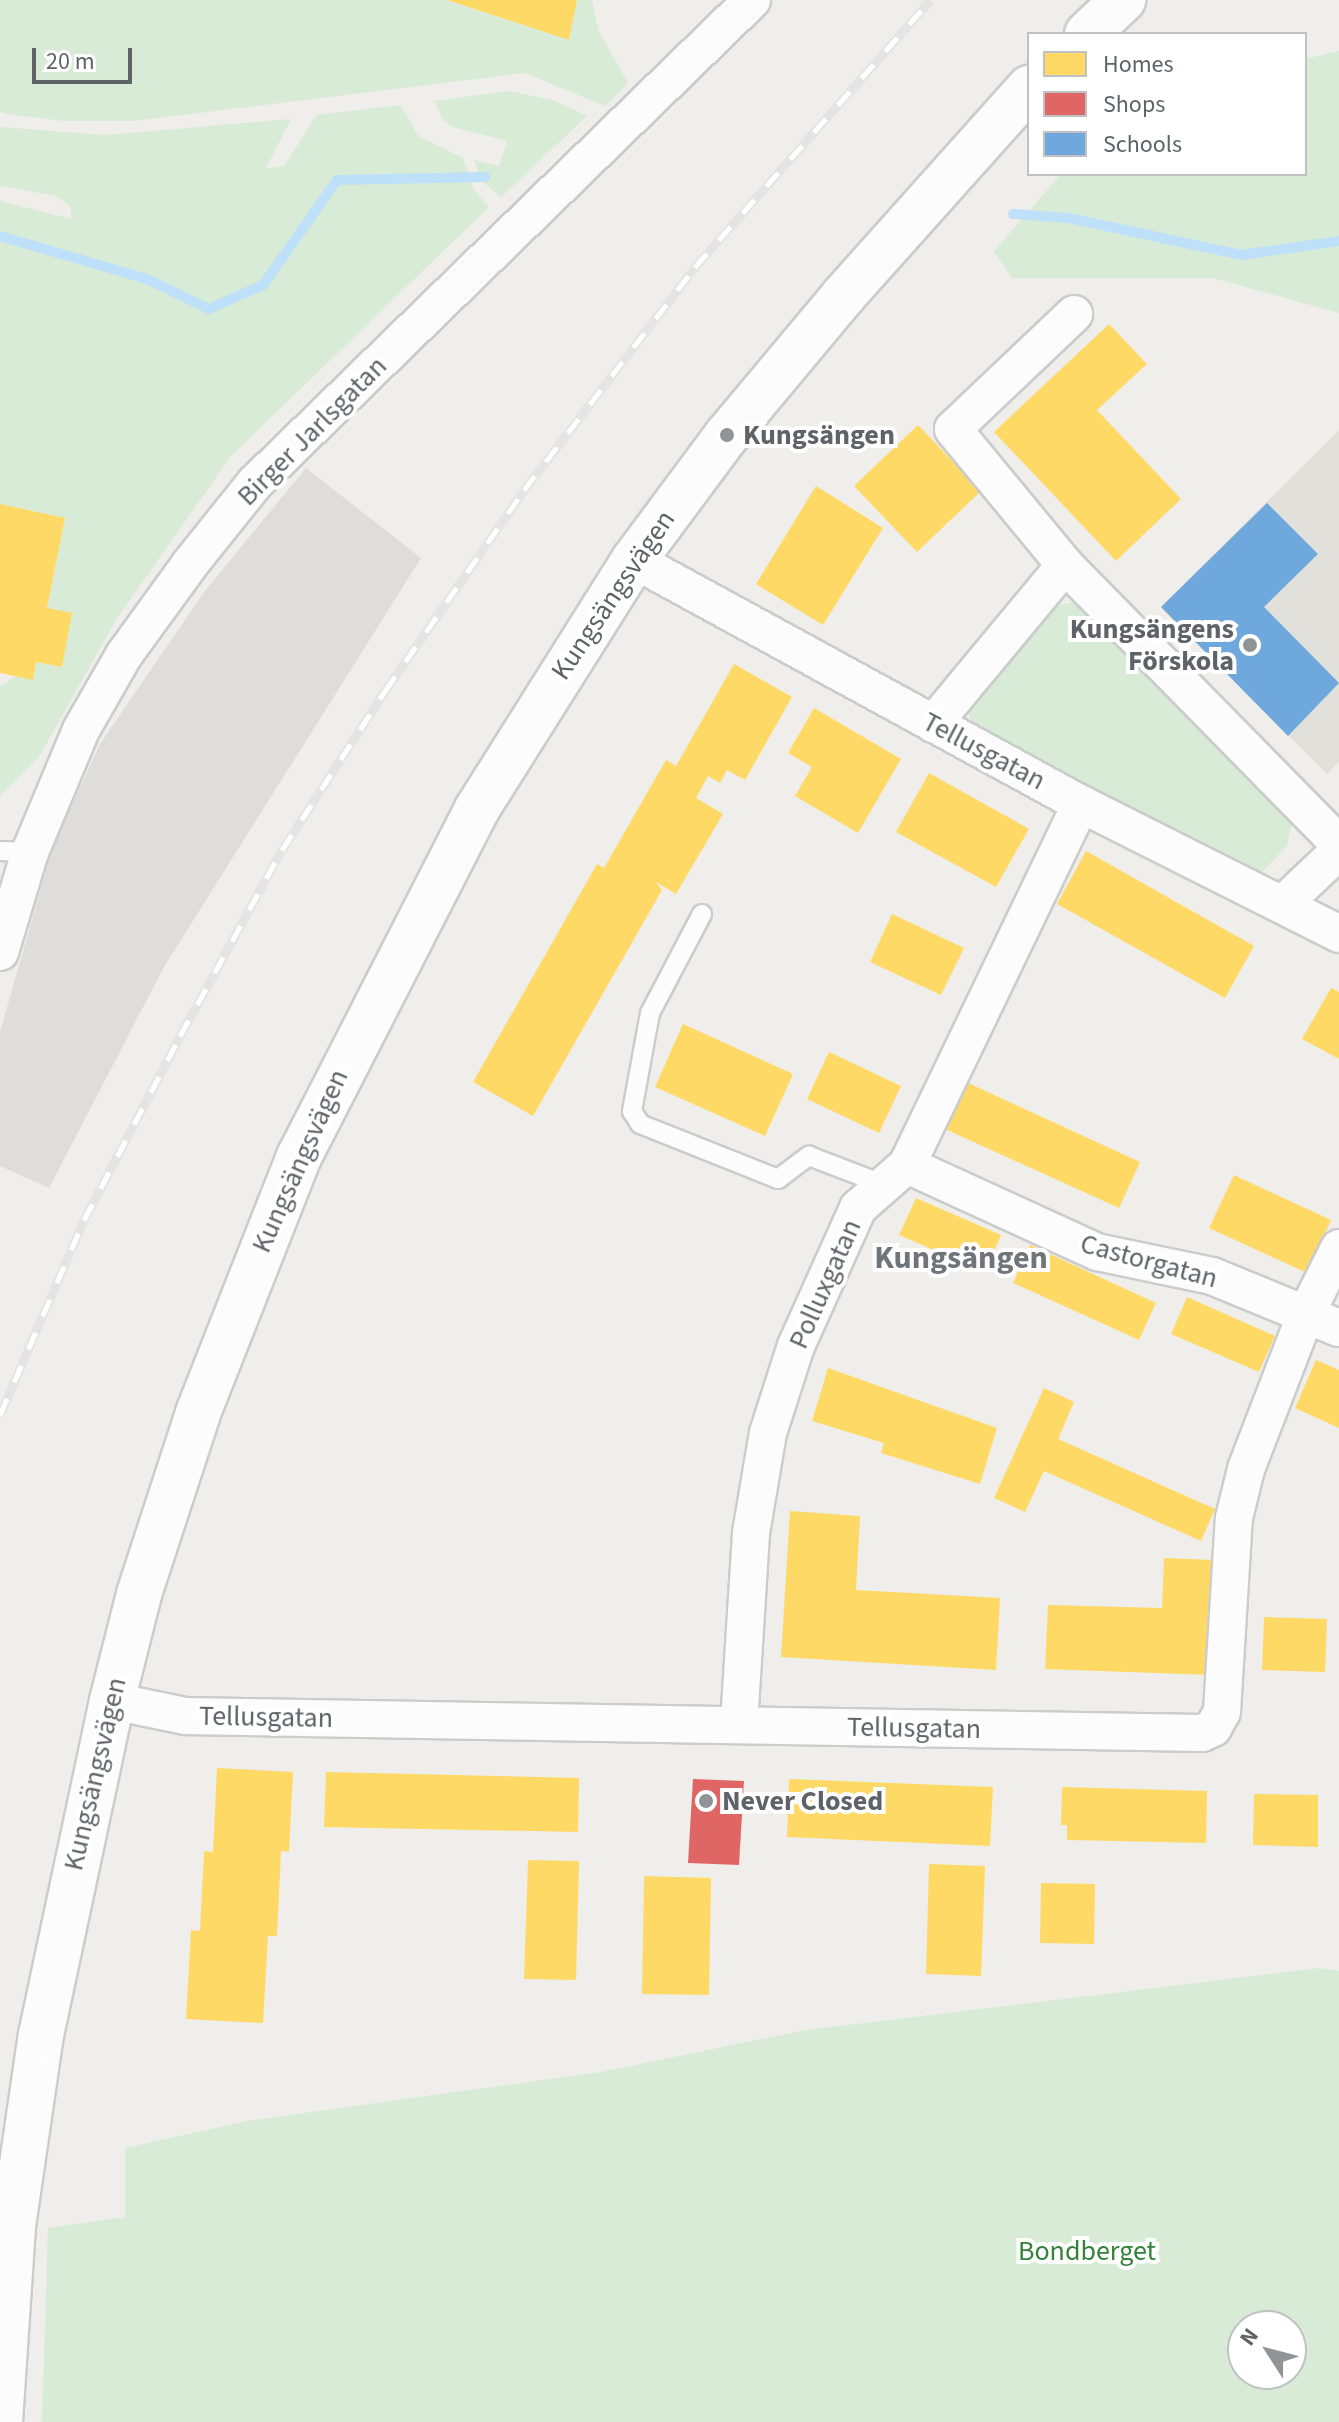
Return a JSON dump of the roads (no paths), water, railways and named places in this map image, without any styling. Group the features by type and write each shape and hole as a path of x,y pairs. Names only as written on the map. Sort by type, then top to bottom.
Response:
{"street":[{"name":"Birger Jarlsgatan","path":"0,952 15,851 124,655 255,483 752,0"},
{"path":"1089,32 1123,0"},
{"name":"Kungsängsvägen","path":"0,2422 13,2226 41,2035 112,1701 139,1594 198,1413 299,1157 477,809 634,560 710,457 844,295 1027,90"},
{"path":"1074,314 953,429 1065,565 1339,844"},
{"name":"Tellusgatan","path":"634,560 1081,804 1284,903 1339,934"},
{"path":"933,724 1065,565"},
{"name":"Polluxgatan","path":"739,1724 742,1620 768,1433 796,1346 841,1238 858,1208 895,1175 1081,804"},
{"path":"1284,903 1339,851"},
{"name":"Castorgatan","path":"895,1175 1097,1252 1212,1276 1339,1328"},
{"name":"Tellusgatan","path":"112,1701 185,1716 739,1724 1185,1736 1213,1728 1222,1712 1236,1509 1263,1419 1305,1316 1339,1248"}],"lane":[{"path":"702,914 650,1013 632,1111 640,1124 778,1179 809,1156 895,1175"}],"waterway":[{"path":"0,236 147,279 209,309 263,285 337,180 485,177"},
{"path":"1013,214 1069,218 1241,255 1339,241"}],"railway":[{"path":"0,1415 84,1220 180,1036 282,850 385,691 524,490 695,267 930,0"}],"place":[{"name":"Kungsängen","path":"727,435"},
{"name":"Kungsängens Förskola","path":"1250,645"},
{"name":"Never Closed","path":"706,1801"}],"district":[{"name":"Kungsängen","path":"961,1258"}],"park label":[{"name":"Bondberget","path":"1087,2251"}]}
